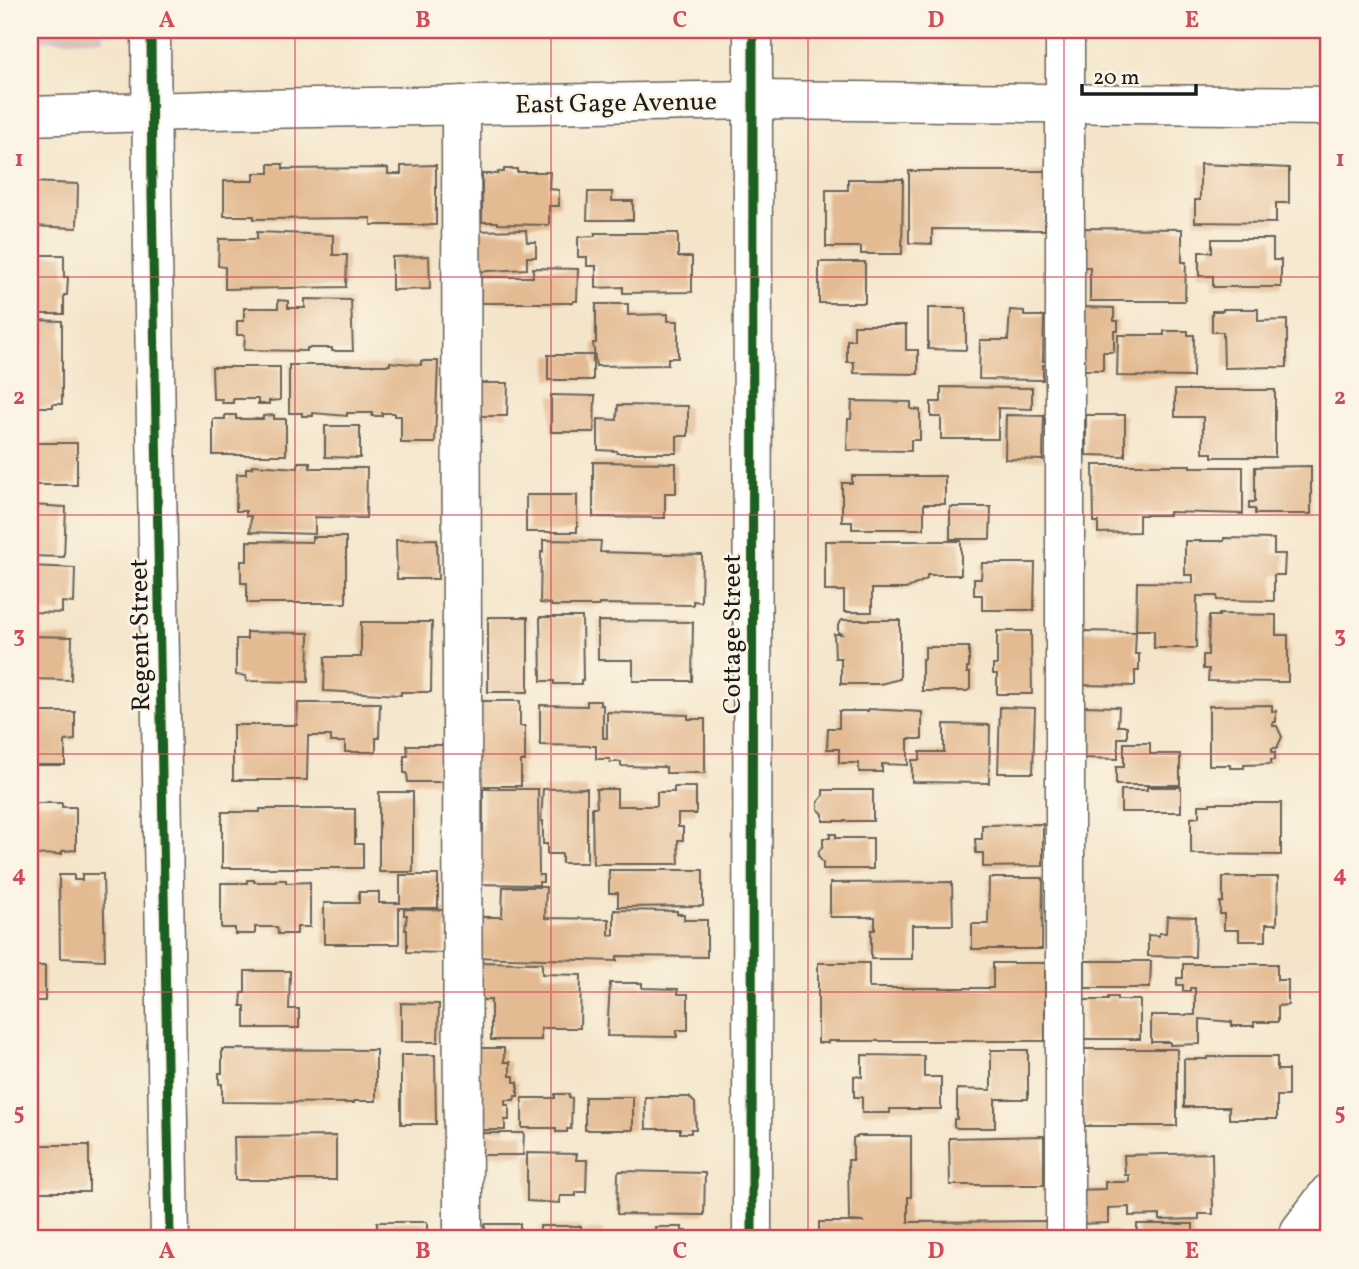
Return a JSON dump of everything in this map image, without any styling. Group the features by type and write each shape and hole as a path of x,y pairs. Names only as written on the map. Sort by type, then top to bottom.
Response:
{"street":[{"name":"Regent Street","path":"151,30 150,112 170,1239"},
{"name":"Cottage Street","path":"752,1239 753,30"},
{"path":"1065,30 1065,1239"},
{"name":"East Gage Avenue","path":"30,116 753,100 1329,106"},
{"path":"461,105 463,1239"},
{"path":"1307,1227 1329,1193"}],"shaded area":[{"path":"30,30 103,30 103,40 30,41"}],"building":[{"path":"30,30 97,30 97,34 30,33"},
{"path":"269,164 283,164 283,169 388,168 388,174 401,174 401,166 436,165 436,225 371,225 371,218 254,219 254,216 224,216 224,181 254,181 254,173 269,173"},
{"path":"1200,164 1289,168 1289,203 1276,203 1276,223 1195,222 1195,200 1200,200"},
{"path":"504,169 517,169 517,172 550,172 549,189 559,190 559,206 549,206 549,225 482,222 482,174 498,174 504,172"},
{"path":"909,171 1046,171 1045,230 932,229 932,244 909,243"},
{"path":"848,179 903,179 902,254 861,254 861,247 826,247 826,190 848,190"},
{"path":"30,182 78,184 77,228 30,226"},
{"path":"588,192 612,192 612,201 633,201 633,220 587,220"},
{"path":"1079,228 1182,229 1182,262 1186,262 1185,301 1090,301 1090,267 1079,267"},
{"path":"526,230 527,242 536,242 536,257 527,257 527,269 471,272 471,231"},
{"path":"257,232 333,235 333,255 347,255 346,287 225,289 225,267 218,266 219,239 257,239"},
{"path":"595,233 678,233 678,257 692,257 692,292 623,293 623,287 596,288 596,266 587,266 587,257 578,257 578,237 595,236"},
{"path":"1212,239 1273,239 1273,260 1281,260 1281,287 1213,287 1213,276 1199,276 1199,252 1212,252"},
{"path":"30,255 64,255 64,277 68,277 64,314 30,314"},
{"path":"429,256 430,289 392,290 392,257"},
{"path":"819,262 865,262 865,303 819,303"},
{"path":"533,268 578,269 577,301 481,303 481,277 533,277"},
{"path":"305,299 351,300 353,351 332,351 332,348 307,348 307,351 244,350 245,335 237,335 237,321 244,321 244,308 278,308 278,300 288,301 288,308 305,308"},
{"path":"596,304 628,304 628,315 668,314 668,321 678,321 678,358 668,358 668,365 596,366 593,343 596,343"},
{"path":"1079,307 1114,308 1114,321 1118,321 1118,331 1114,331 1114,352 1103,352 1103,370 1079,370"},
{"path":"928,308 966,308 966,350 928,349"},
{"path":"1258,309 1258,321 1287,320 1287,367 1224,368 1223,332 1212,332 1212,311"},
{"path":"1010,310 1024,311 1024,316 1044,316 1043,361 1046,361 1046,365 1043,365 1043,380 979,379 980,340 1008,340"},
{"path":"30,320 62,321 62,404 53,404 53,407 30,407"},
{"path":"854,325 906,325 906,350 918,350 918,374 854,373 854,362 847,362 847,340 854,340"},
{"path":"1164,331 1188,331 1188,335 1194,335 1193,377 1117,376 1118,335 1164,335"},
{"path":"548,355 593,355 593,380 548,380"},
{"path":"421,361 438,361 435,443 401,443 401,416 394,416 394,413 372,416 372,413 347,413 347,416 313,413 313,416 302,416 302,413 289,413 289,365 390,365 390,362 421,365"},
{"path":"212,367 280,367 280,400 258,404 258,399 233,399 233,403 222,403 222,399 213,399"},
{"path":"472,383 508,383 507,416 472,416"},
{"path":"941,387 1032,388 1032,409 998,408 998,439 941,439 941,417 931,417 931,402 941,402"},
{"path":"1175,390 1275,390 1275,457 1212,457 1212,453 1203,453 1203,417 1175,417"},
{"path":"551,395 595,396 594,432 551,432"},
{"path":"852,401 911,402 911,409 920,410 920,440 911,440 911,451 847,450 848,419 851,419"},
{"path":"618,405 688,406 688,436 677,436 677,453 617,453 598,450 598,419 617,420"},
{"path":"225,415 236,415 236,419 263,419 263,416 274,415 274,419 286,419 286,455 213,455 213,419 225,419"},
{"path":"1006,415 1044,416 1043,460 1005,459"},
{"path":"1086,415 1125,415 1125,456 1086,455"},
{"path":"325,426 360,426 360,458 325,457"},
{"path":"30,443 77,443 77,485 30,485"},
{"path":"298,462 310,462 310,468 367,468 366,518 315,517 315,534 250,532 251,516 246,516 246,511 236,511 237,474 246,474 246,468 252,468 252,465 298,468"},
{"path":"593,462 676,463 676,493 665,493 665,518 593,517"},
{"path":"1093,465 1243,467 1243,514 1169,512 1169,515 1139,515 1139,532 1098,533 1098,522 1094,522"},
{"path":"1311,466 1311,514 1255,514 1255,509 1249,509 1249,502 1255,502 1255,467"},
{"path":"852,476 945,476 945,504 924,504 924,529 852,529 852,522 842,522 842,483 852,483"},
{"path":"526,495 577,495 577,532 526,532"},
{"path":"30,505 66,507 64,557 30,556"},
{"path":"950,507 991,507 990,539 950,539"},
{"path":"312,537 346,537 346,603 247,603 247,583 241,583 241,561 247,561 247,541 312,542"},
{"path":"1224,538 1274,539 1274,554 1285,554 1284,575 1274,575 1274,601 1217,600 1217,596 1197,596 1196,648 1154,648 1154,630 1136,630 1137,582 1193,583 1193,575 1185,575 1185,541 1224,541"},
{"path":"437,539 438,579 397,579 396,540"},
{"path":"543,540 601,541 600,552 702,555 701,602 693,601 693,605 599,606 551,606 540,603"},
{"path":"825,541 961,541 961,575 927,575 927,579 906,589 872,589 872,612 844,612 844,591 825,591"},
{"path":"982,563 1035,563 1034,610 982,610 982,595 974,595 974,579 981,579"},
{"path":"30,566 75,568 74,603 62,602 62,613 30,612"},
{"path":"1276,615 1276,635 1288,635 1288,682 1208,681 1209,669 1203,669 1203,655 1208,655 1209,616"},
{"path":"488,617 528,617 528,692 488,692"},
{"path":"540,617 582,617 581,684 541,681"},
{"path":"842,620 900,620 900,679 880,684 841,684 841,658 835,658 834,634 841,634 838,632 838,625"},
{"path":"598,621 693,622 692,681 633,681 633,660 598,660"},
{"path":"361,622 432,622 431,692 401,692 401,695 324,691 325,657 361,657"},
{"path":"997,631 1031,631 1032,694 997,694 997,674 993,674 993,665 997,665"},
{"path":"1082,631 1136,632 1135,654 1139,654 1139,671 1135,671 1135,686 1082,685"},
{"path":"247,632 309,633 308,682 246,681 246,676 236,675 236,639 247,639"},
{"path":"30,636 72,637 71,680 30,679"},
{"path":"925,647 969,647 967,673 970,673 970,689 922,691 922,659 925,659"},
{"path":"475,701 520,701 520,726 525,726 525,761 521,761 521,786 475,786"},
{"path":"587,701 600,701 600,705 603,705 603,738 607,738 607,712 688,715 688,719 705,719 705,773 666,773 666,767 621,766 621,762 596,759 596,746 540,745 540,705 587,706"},
{"path":"298,703 380,703 376,752 345,752 345,742 331,742 331,736 308,736 307,780 233,780 233,725 297,725"},
{"path":"1272,705 1272,711 1276,711 1276,722 1273,722 1273,726 1277,726 1282,737 1277,748 1272,748 1275,760 1271,760 1271,764 1244,765 1244,768 1209,765 1209,706"},
{"path":"1084,706 1119,707 1118,726 1127,726 1127,738 1118,738 1118,759 1084,758"},
{"path":"1000,707 1035,708 1033,773 998,773"},
{"path":"868,709 922,712 922,739 908,739 908,765 882,764 882,772 859,772 859,763 839,763 839,749 827,749 828,728 839,728 839,711"},
{"path":"30,712 75,712 75,740 65,741 65,765 30,765"},
{"path":"944,724 990,725 989,783 912,782 912,760 920,760 920,752 944,752"},
{"path":"1124,743 1150,743 1150,754 1180,754 1180,785 1116,785 1116,767 1124,767"},
{"path":"407,745 443,745 443,782 408,782 407,773 404,773 404,756 408,756"},
{"path":"674,787 696,787 696,814 678,814 678,827 683,827 683,840 678,840 679,864 593,864 592,807 597,807 596,789 617,789 617,806 657,806 657,792 674,792"},
{"path":"1147,787 1181,787 1181,812 1121,812 1121,790 1147,790"},
{"path":"587,788 587,863 562,863 562,854 547,854 547,844 543,844 543,789"},
{"path":"483,789 538,789 539,875 543,875 543,882 539,882 539,885 475,884 475,831 483,831"},
{"path":"823,790 873,790 873,821 823,821 818,802 823,796"},
{"path":"379,792 413,792 413,872 379,872"},
{"path":"30,803 62,803 62,807 76,807 76,850 62,851 62,854 30,855"},
{"path":"1281,803 1281,855 1191,854 1191,818 1199,817 1199,805"},
{"path":"260,809 355,809 355,844 363,844 363,868 222,868 222,812 260,812"},
{"path":"1043,824 1043,866 983,867 983,853 976,853 975,839 982,839 982,825"},
{"path":"830,834 836,834 836,838 873,838 873,869 823,869 819,851 823,846 823,838 830,838"},
{"path":"609,870 703,870 703,906 618,907 618,893 609,893"},
{"path":"82,874 103,874 105,960 60,958 59,875 74,875 74,880 82,880"},
{"path":"400,875 438,875 438,908 399,908 399,944 324,944 324,903 359,903 359,892 379,892 379,903 400,903"},
{"path":"1223,877 1278,877 1277,924 1266,924 1266,941 1239,941 1239,930 1224,930 1224,914 1220,914"},
{"path":"989,878 1043,878 1042,949 972,949 972,924 988,924"},
{"path":"247,880 310,882 310,927 297,927 297,934 278,934 277,927 255,927 255,934 235,934 235,928 221,928 221,883 247,883"},
{"path":"952,882 953,925 912,925 912,959 871,959 871,930 875,930 875,917 830,917 830,883"},
{"path":"503,887 546,887 545,918 609,919 609,935 614,935 614,910 677,911 677,914 684,914 684,920 707,920 707,957 617,956 617,961 472,957 473,917 502,917"},
{"path":"404,909 446,910 445,953 407,952 407,915 404,915"},
{"path":"1167,916 1196,917 1195,957 1148,956 1148,935 1159,936 1159,933 1166,933"},
{"path":"1085,961 1151,961 1150,988 1085,988"},
{"path":"471,962 542,963 542,974 581,975 580,1028 541,1028 541,1040 491,1040 491,1000 470,1000"},
{"path":"818,963 869,963 869,988 993,988 993,963 1045,963 1045,1041 818,1043"},
{"path":"1183,964 1277,964 1277,980 1288,980 1288,1005 1278,1006 1278,1022 1254,1022 1254,1026 1232,1026 1232,1022 1200,1019 1200,1044 1170,1045 1170,1042 1151,1042 1151,1015 1195,1015 1195,988 1183,991 1183,985 1177,985 1177,978 1183,978"},
{"path":"30,966 45,966 45,1001 30,1001"},
{"path":"245,971 290,971 289,1009 299,1009 299,1028 245,1028 245,1006 241,1006 242,993 245,993"},
{"path":"610,983 642,983 642,988 678,989 678,994 688,994 688,1030 677,1030 677,1037 607,1036"},
{"path":"1108,997 1117,997 1117,1000 1140,1000 1140,1039 1084,1039 1084,1000 1108,1000"},
{"path":"401,1003 439,1004 438,1042 401,1042"},
{"path":"471,1048 504,1048 504,1062 510,1062 510,1076 514,1076 514,1082 518,1082 518,1096 515,1096 514,1100 505,1100 505,1105 509,1105 509,1120 505,1120 505,1130 471,1130"},
{"path":"222,1049 376,1050 376,1101 222,1102 219,1073 222,1073"},
{"path":"1084,1049 1177,1049 1177,1126 1084,1126"},
{"path":"991,1050 1028,1050 1028,1099 995,1099 995,1128 957,1128 954,1126 954,1119 957,1119 957,1089 991,1090"},
{"path":"401,1055 435,1055 436,1124 401,1124"},
{"path":"862,1055 924,1056 924,1077 941,1077 941,1109 890,1109 890,1113 862,1113 862,1097 854,1097 854,1076 862,1077"},
{"path":"1277,1057 1277,1070 1288,1070 1288,1096 1277,1096 1277,1119 1229,1119 1229,1107 1184,1107 1184,1059"},
{"path":"555,1094 569,1094 569,1098 572,1098 571,1129 567,1129 567,1132 556,1132 556,1128 522,1128 522,1098 555,1098"},
{"path":"585,1097 633,1097 633,1130 585,1130"},
{"path":"645,1097 689,1097 695,1103 696,1129 691,1129 691,1133 680,1133 680,1129 646,1129"},
{"path":"30,1133 34,1133 34,1145 89,1145 89,1192 30,1192"},
{"path":"479,1133 524,1133 523,1155 479,1155"},
{"path":"336,1136 336,1180 235,1180 234,1137"},
{"path":"911,1136 911,1197 908,1197 908,1222 1048,1221 1048,1239 819,1239 819,1222 864,1222 849,1221 848,1160 853,1160 853,1138"},
{"path":"1044,1136 1044,1185 950,1185 949,1138"},
{"path":"527,1153 577,1154 576,1160 587,1160 586,1192 576,1192 576,1196 560,1196 560,1203 527,1201"},
{"path":"1212,1153 1213,1214 1199,1214 1199,1219 1160,1220 1160,1215 1129,1216 1129,1207 1108,1208 1108,1223 1077,1224 1076,1190 1105,1189 1105,1182 1129,1182 1129,1175 1125,1175 1124,1155"},
{"path":"620,1171 705,1173 704,1215 617,1214"},
{"path":"377,1222 427,1222 427,1236 436,1236 436,1239 377,1239"},
{"path":"485,1224 520,1224 520,1235 533,1235 533,1231 540,1231 540,1226 581,1226 581,1230 603,1230 603,1239 485,1239"},
{"path":"1137,1224 1193,1224 1193,1239 1137,1239"},
{"path":"655,1227 682,1227 682,1231 687,1231 687,1239 619,1239 619,1232 655,1231"},
{"path":"1085,1231 1117,1231 1117,1239 1085,1239"}],"cycle path":[{"path":"151,30 170,1239"},
{"path":"752,1239 753,30"}]}
